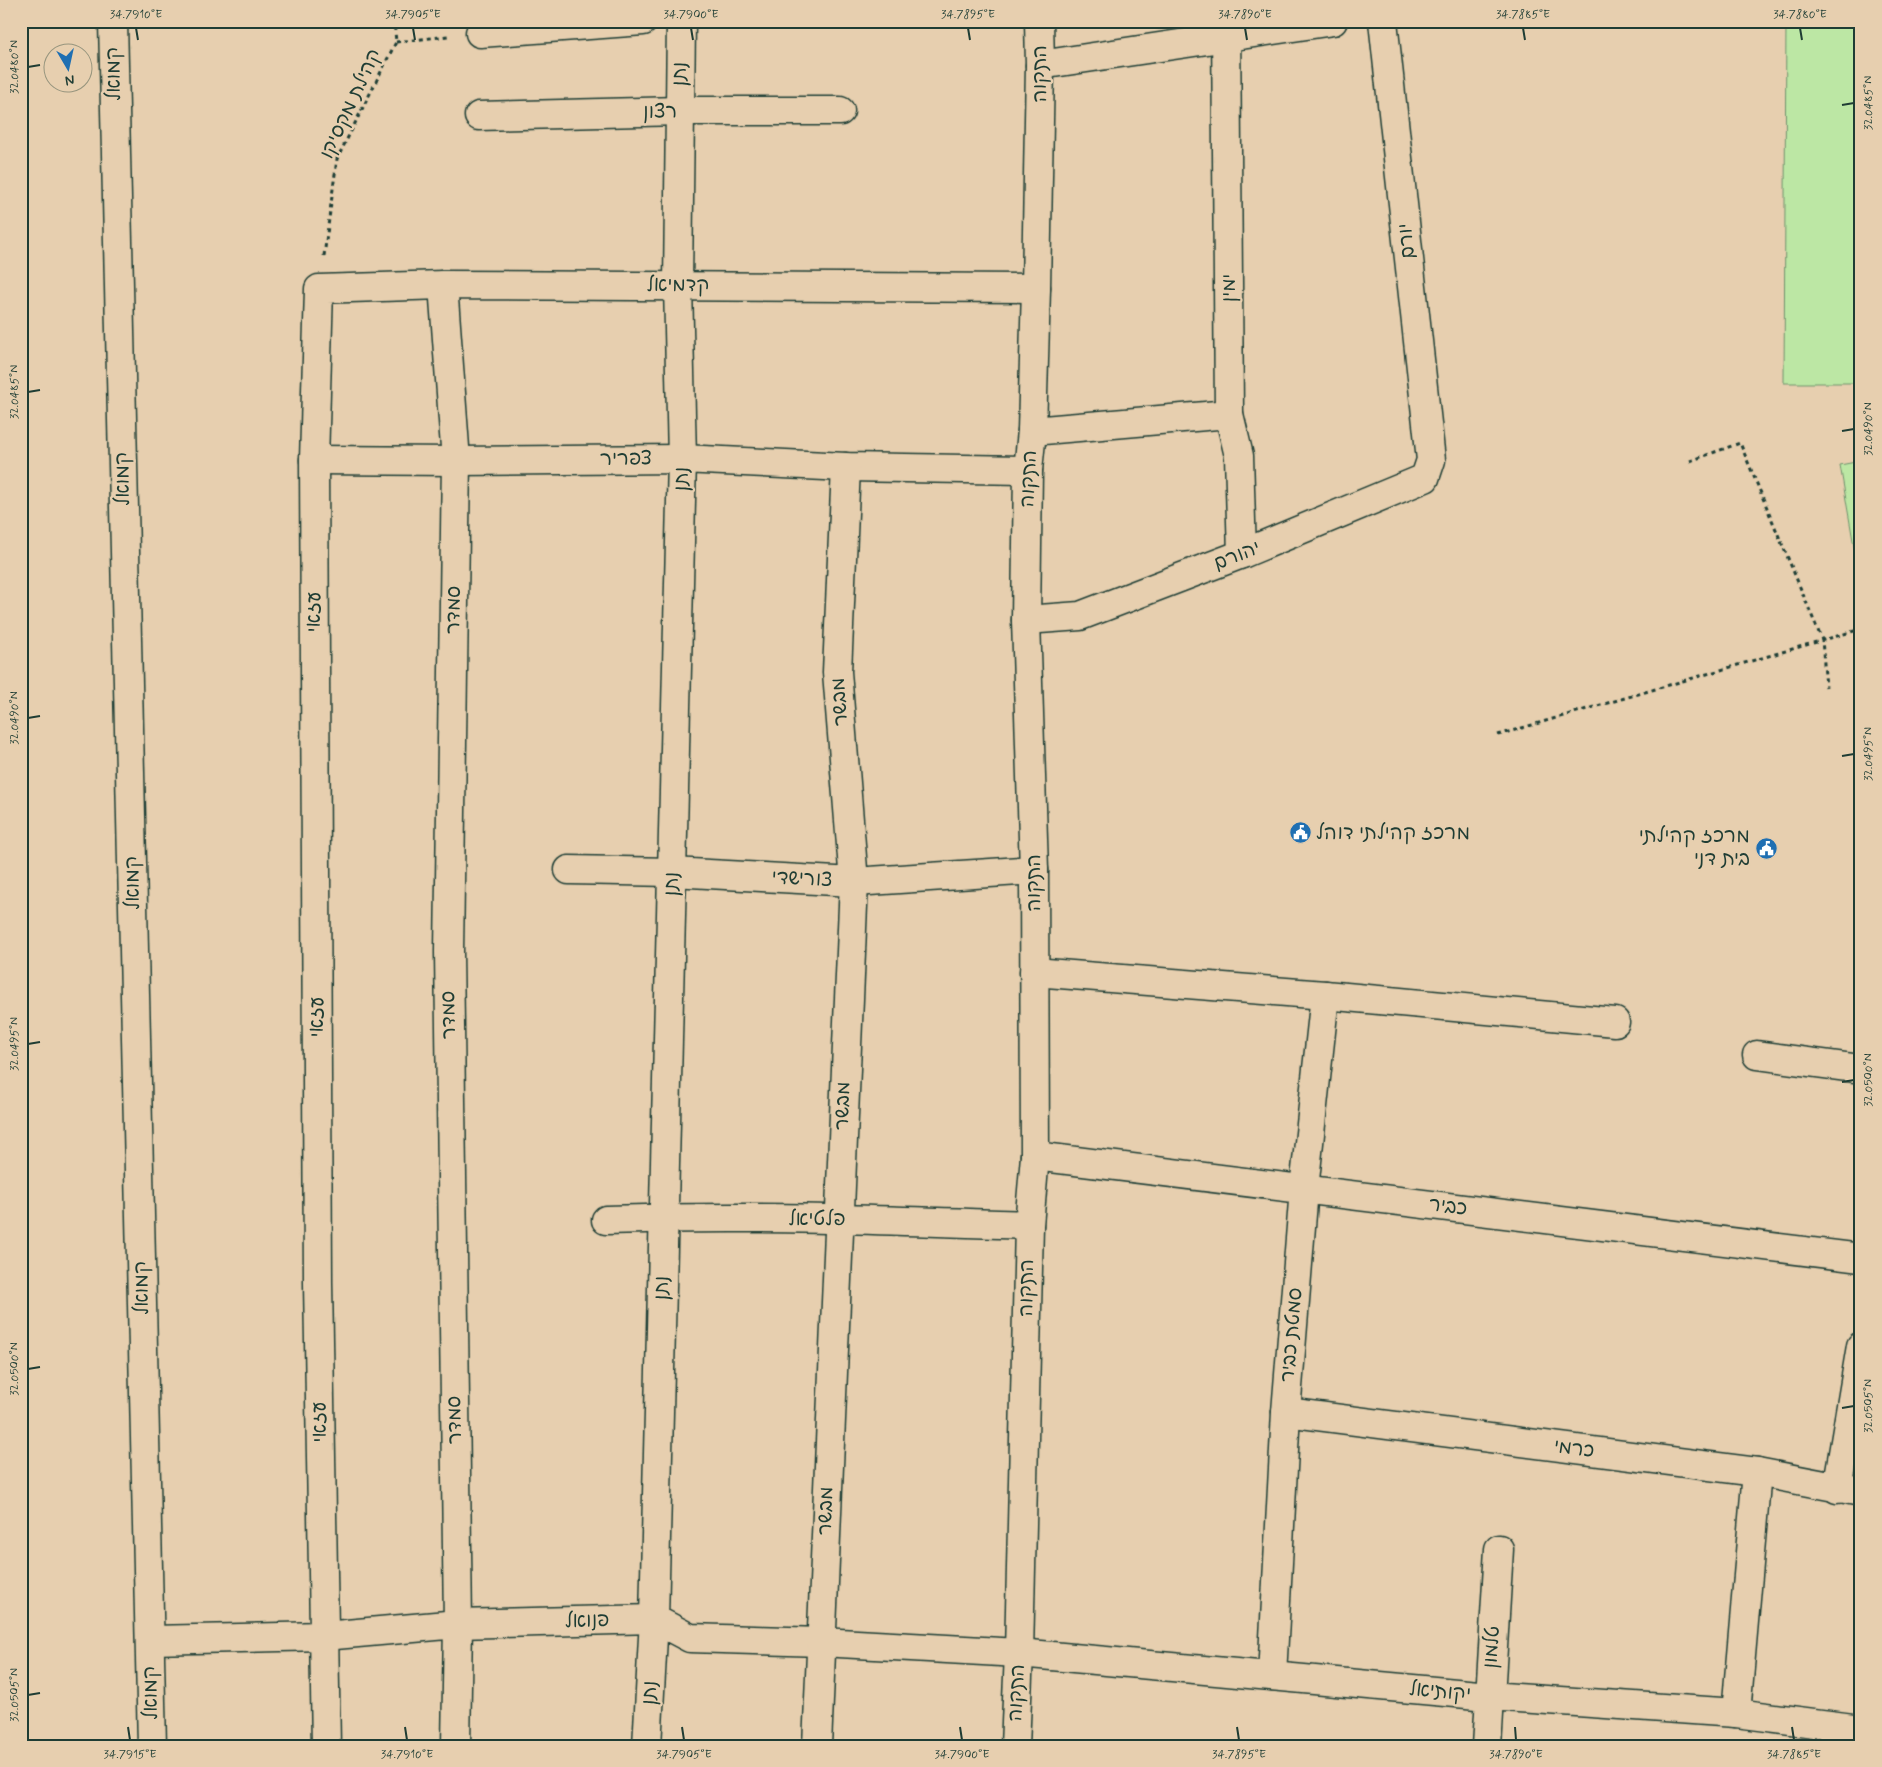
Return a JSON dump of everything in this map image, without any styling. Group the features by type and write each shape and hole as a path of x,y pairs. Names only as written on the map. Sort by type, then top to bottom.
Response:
{"street":[{"name":"קמואל","path":"113,21 152,1746"},
{"path":"480,33 643,21"},
{"name":"נתן","path":"647,1746 654,1619 682,459 678,285 681,21"},
{"name":"התקוה","path":"1015,1746 1019,1653 1029,1225 1035,1156 1034,870 1026,620 1028,470 1032,431 1036,288 1039,21"},
{"path":"1040,64 1226,29 1333,21"},
{"name":"יורם","path":"1383,21 1432,460"},
{"name":"ימין","path":"1226,29 1230,414 1239,456 1242,554"},
{"name":"רצון","path":"480,116 680,111 840,111"},
{"name":"קדמיאל","path":"319,289 444,285 1036,288"},
{"name":"סמדר","path":"444,285 456,461 449,952 458,1624 456,1746"},
{"name":"עזאי","path":"319,289 314,460 318,1273 326,1746"},
{"path":"1032,431 1230,414"},
{"name":"צפריר","path":"314,460 682,459 846,467 1028,470"},
{"name":"יהורם","path":"1026,620 1080,616 1242,554 1425,478 1432,460"},
{"name":"מבשר","path":"817,1746 838,1219 854,882 837,672 846,467"},
{"name":"צורישדי","path":"569,870 672,872 854,882 1034,870"},
{"path":"1034,972 1325,995 1615,1022"},
{"name":"סמטת כביר","path":"1272,1676 1286,1412 1304,1189 1325,995"},
{"path":"1757,1055 1861,1069"},
{"name":"כביר","path":"1035,1156 1861,1258"},
{"name":"פלטיאל","path":"606,1220 664,1218 838,1219 1029,1225"},
{"path":"1849,1490 1861,1346"},
{"name":"כרמי","path":"1286,1412 1757,1472 1849,1490"},
{"path":"1736,1714 1757,1472"},
{"name":"טלמון","path":"1487,1746 1488,1696 1498,1549"},
{"name":"פנואל","path":"151,1640 324,1636 458,1624 654,1619 690,1638 821,1642 1019,1653"},
{"name":"יקותיאל","path":"1019,1653 1488,1696 1736,1714 1861,1729"}],"path":[{"name":"קהילת מקסיקו","path":"319,289 337,159 396,42 394,21"},
{"path":"396,42 480,33"},
{"path":"1690,461 1740,443 1822,640 1826,687"},
{"path":"1498,735 1861,629"}],"green space":[{"path":"1786,21 1861,21 1861,383 1784,383"},
{"path":"1861,461 1861,587 1840,465"}],"place":[{"name":"מרכז קהילתי דוהל","path":"1300,833"},
{"name":"מרכז קהילתי בית דני","path":"1766,848"}]}
